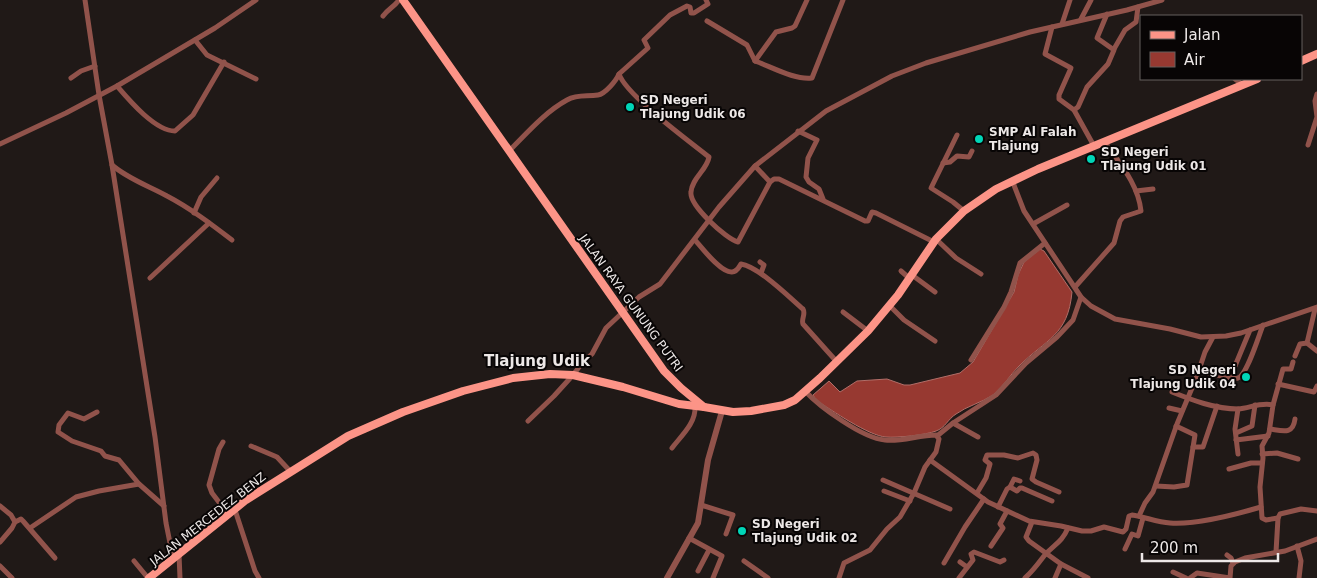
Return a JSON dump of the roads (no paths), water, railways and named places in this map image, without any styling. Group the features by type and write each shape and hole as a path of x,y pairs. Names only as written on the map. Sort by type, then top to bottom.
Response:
{"main road":[{"name":"JALAN RAYA GUNUNG PUTRI","path":"403,0 664,371 704,407 722,411 751,411 775,408 794,400 837,362 868,331 890,306 935,241 964,212 996,189 1012,180 1104,141 1254,80"},
{"path":"1302,61 1317,54"},
{"name":"JALAN MERCEDEZ BENZ","path":"149,578 246,500 290,471 353,434 403,412 463,391 513,378 550,374 573,375 623,387 679,404 704,407"}],"street":[{"path":"86,0 99,95 112,165 155,437 164,506 180,578"},
{"path":"0,144 117,86 195,40 256,0"},
{"path":"383,16 399,0"},
{"path":"509,151 557,107 578,96 600,94 610,86 619,74 628,68 648,48 644,40 670,14 687,6 690,7 694,14 708,4 706,0"},
{"path":"756,61 776,32 795,26 807,0"},
{"path":"707,21 747,45 756,61 795,76 812,78 843,0"},
{"path":"1062,24 1070,0"},
{"path":"1081,20 1091,0"},
{"path":"528,421 573,375 595,349 602,332 639,297 660,284 726,198 755,166 798,131 834,107 908,69 976,47 1162,0"},
{"path":"1074,110 1078,107 1087,87 1108,64 1125,30 1136,22 1138,7"},
{"path":"1107,14 1097,38 1114,49"},
{"path":"1052,27 1045,54 1071,68 1059,99 1074,110 1094,146"},
{"path":"195,40 205,53 256,79"},
{"path":"117,86 131,103 155,123 166,130 175,131 193,115 224,62"},
{"path":"71,78 81,71 95,66"},
{"path":"619,74 629,89 640,100 709,157 695,180 691,193 695,205 726,236 738,242 770,182 776,178 784,180 866,221 872,212 876,212 935,241 981,274"},
{"path":"1236,80 1242,85"},
{"path":"1308,145 1317,117 1315,102 1317,94"},
{"path":"798,131 817,140 808,158 806,177 809,182 820,190 823,199"},
{"path":"957,135 932,189 950,200 964,212"},
{"path":"1075,288 1114,242 1123,217 1141,211 1136,191 1126,170 1104,141"},
{"path":"943,163 950,162 957,156 969,157 972,151"},
{"path":"112,165 125,176 132,177 169,196 232,240"},
{"path":"755,166 770,182"},
{"path":"194,213 201,197 217,178"},
{"path":"1012,180 1024,211 1081,297 1091,306 1116,319 1201,337 1213,337 1236,334 1316,308"},
{"path":"1136,191 1153,189"},
{"path":"1033,224 1067,205"},
{"path":"150,278 209,223"},
{"path":"695,240 725,270 735,272 743,264 760,274 804,309 802,324 837,362"},
{"path":"971,360 1004,307 1020,263 1045,243"},
{"path":"760,262 764,265 760,274"},
{"path":"901,271 935,292"},
{"path":"805,390 818,403 844,422 875,438 885,440 938,436 953,423 996,394 1026,363 1058,337 1073,320 1081,297"},
{"path":"890,306 910,325 935,341"},
{"path":"1306,343 1316,308"},
{"path":"843,312 868,331"},
{"path":"1199,370 1230,378 1238,378 1244,372 1263,325"},
{"path":"1230,378 1250,330"},
{"path":"1125,549 1132,534 1138,536 1141,517 1156,486 1176,426 1205,352 1213,337"},
{"path":"1278,518 1262,519 1260,487 1262,446 1270,430 1273,405 1283,369 1291,369 1300,344 1306,343 1317,351"},
{"path":"1278,384 1314,392 1317,386"},
{"path":"1172,392 1217,406 1238,409 1263,404 1273,405"},
{"path":"1193,446 1203,447 1217,406"},
{"path":"1236,433 1252,426 1255,406"},
{"path":"672,448 691,423 695,414 695,407"},
{"path":"1169,408 1182,411"},
{"path":"1238,409 1236,433 1238,454"},
{"path":"667,578 698,523 705,470 722,411"},
{"path":"98,412 84,419 68,413 59,425 58,432 72,441 101,451 105,456 119,460 139,484 164,506"},
{"path":"1270,430 1285,431 1291,429 1296,419"},
{"path":"953,423 978,437"},
{"path":"1156,486 1174,487 1187,485 1194,433 1176,426"},
{"path":"840,578 844,563 870,550 887,529 900,517 938,446 938,436"},
{"path":"1236,440 1268,436"},
{"path":"223,442 219,449 209,485 212,493 231,512 254,571 259,578"},
{"path":"251,446 277,457 290,471"},
{"path":"977,493 986,478 990,464 985,460 987,455 1018,458 1033,453 1036,454 1037,460 1032,479 1059,492"},
{"path":"1262,454 1277,453 1298,459"},
{"path":"930,460 998,507 1032,522 1087,531 1107,527 1123,532 1126,529 1130,515 1169,523 1182,523 1239,513 1261,507"},
{"path":"1229,469 1251,463 1262,463"},
{"path":"998,507 1014,479 1020,481"},
{"path":"882,480 950,509"},
{"path":"30,528 76,497 139,484"},
{"path":"1010,487 1017,491 1020,488 1024,489 1052,501"},
{"path":"884,491 910,501"},
{"path":"944,563 984,499"},
{"path":"701,505 733,515 726,534"},
{"path":"0,506 11,515 15,522"},
{"path":"1276,552 1278,518 1280,514 1301,509 1317,511"},
{"path":"991,546 1003,528 1000,524 1007,511"},
{"path":"0,542 15,522 21,519 55,558"},
{"path":"1032,522 1026,537 1061,564 1088,578"},
{"path":"1025,578 1035,569 1046,554 1058,544 1068,528"},
{"path":"689,538 722,556 713,578"},
{"path":"1173,572 1188,578 1197,573 1230,578 1230,568 1233,563 1245,558 1276,552 1317,539"},
{"path":"1297,546 1301,561 1300,578"},
{"path":"698,571 709,550"},
{"path":"959,578 972,560 972,553 975,552 1000,562 1004,560"},
{"path":"1227,554 1233,563"},
{"path":"134,561 149,578"},
{"path":"744,561 768,578"},
{"path":"960,562 967,567"},
{"path":"1055,578 1061,564"},
{"path":"0,566 12,578"}],"water":[{"path":"1040,249 1044,251 1072,292 1070,307 1061,328 1019,366 993,395 960,411 942,428 936,431 897,437 879,436 870,432 850,422 816,400 813,395 829,381 840,392 857,381 887,379 904,385 910,385 960,373 973,362 1014,292 1018,275 1024,262"}],"place":[{"name":"SD Negeri Tlajung Udik 06","path":"630,107"},
{"name":"SMP Al Falah Tlajung","path":"979,139"},
{"name":"SD Negeri Tlajung Udik 01","path":"1091,159"},
{"name":"SD Negeri Tlajung Udik 04","path":"1246,377"},
{"name":"SD Negeri Tlajung Udik 02","path":"742,531"}],"district":[{"name":"Tlajung Udik","path":"537,361"}]}
